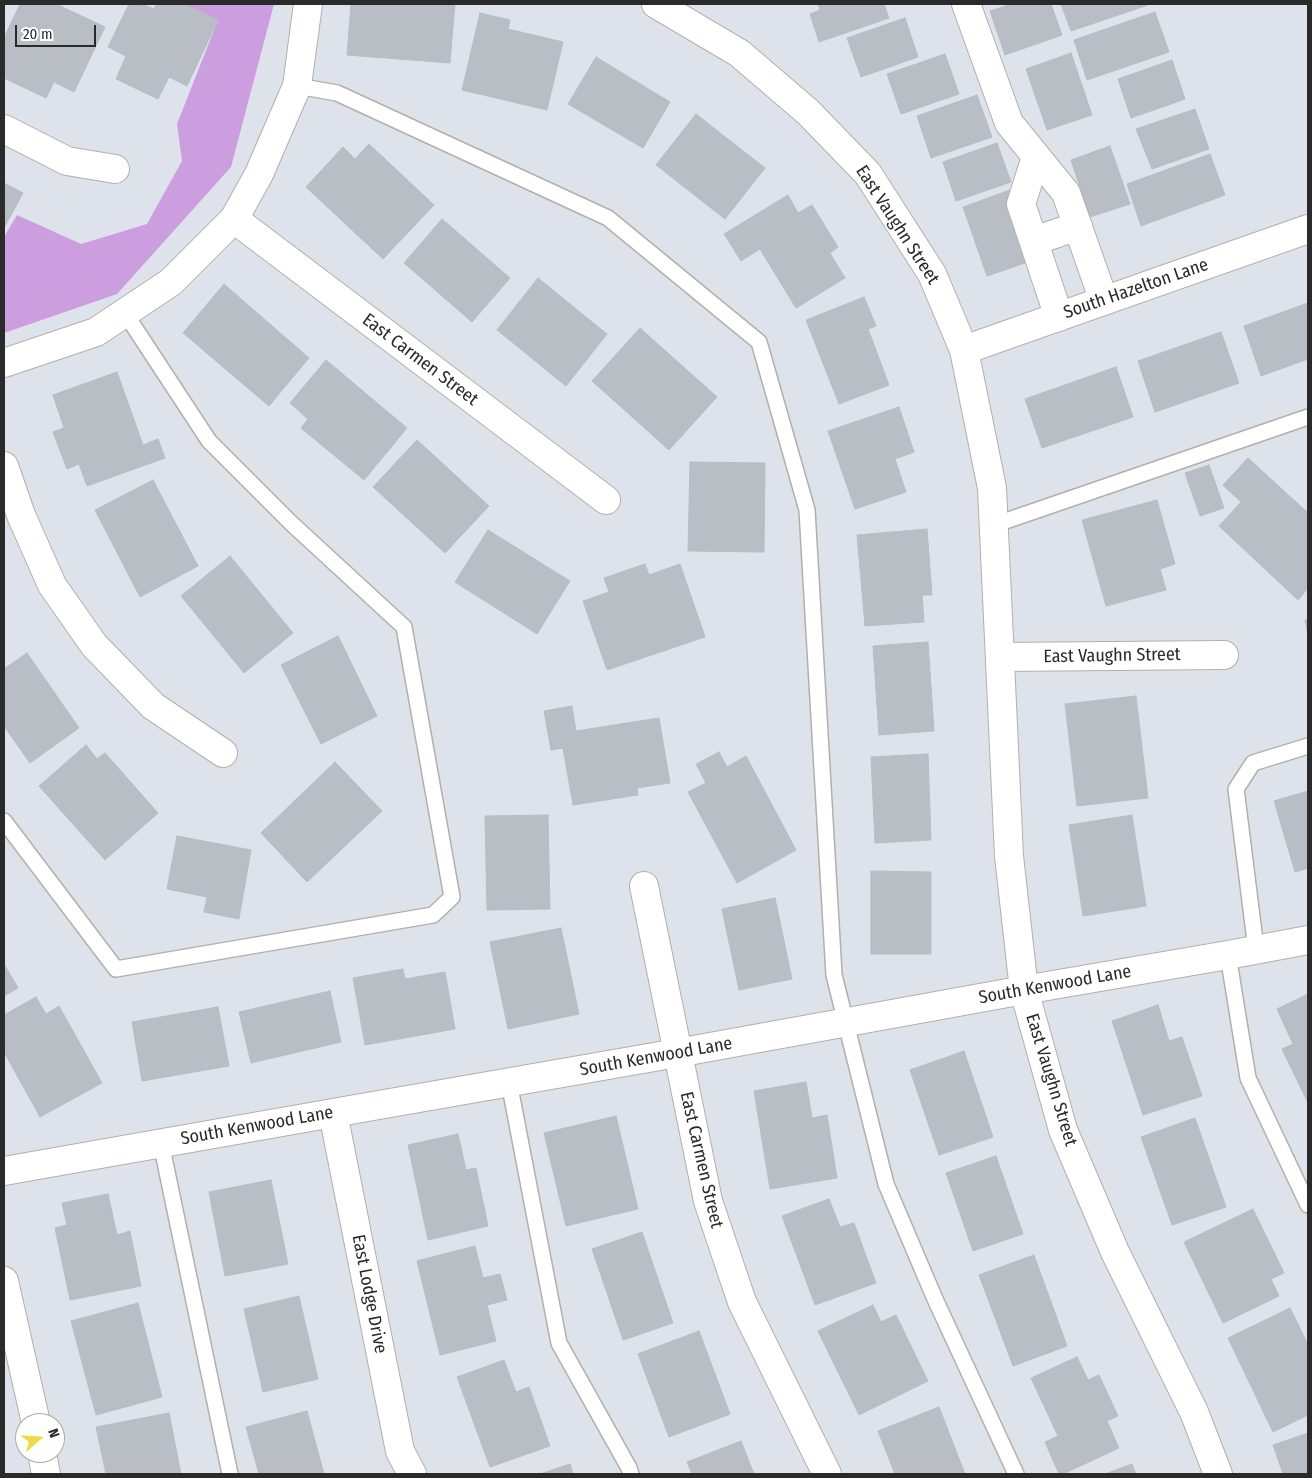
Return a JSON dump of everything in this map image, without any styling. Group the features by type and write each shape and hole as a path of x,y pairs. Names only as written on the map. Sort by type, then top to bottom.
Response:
{"street":[{"path":"4,364 96,332 171,282 234,219 259,174 296,86 308,4"},
{"name":"East Vaughn Street","path":"656,4 739,53 808,112 868,174 932,274 964,350 992,488 1009,856 1024,990 1063,1130 1115,1252 1194,1412 1218,1474"},
{"path":"966,4 1009,123 1066,193 1104,300"},
{"path":"4,129 68,161 115,169"},
{"path":"1036,158 1021,204 1059,317"},
{"name":"East Carmen Street","path":"234,219 606,500"},
{"path":"1034,241 1078,226"},
{"name":"South Hazelton Lane","path":"964,350 1308,229"},
{"path":"4,466 21,515 52,585 94,645 152,706 223,753"},
{"name":"East Vaughn Street","path":"1000,657 1224,655"},
{"name":"East Carmen Street","path":"644,886 708,1201 742,1302 827,1474"},
{"name":"South Kenwood Lane","path":"4,1172 333,1112 677,1054 1024,990 1228,956 1308,940"},
{"name":"East Lodge Drive","path":"333,1112 400,1450 412,1474"},
{"path":"4,1281 34,1413"}],"lane":[{"path":"296,86 337,93 608,218 759,342 807,510 834,975 886,1184 935,1299 1016,1474"},
{"path":"4,821 116,968 433,915 452,897 404,627 291,522 209,441 125,313"},
{"path":"994,525 1308,417"},
{"path":"1256,949 1236,789 1253,763 1308,746"},
{"path":"1228,956 1248,1078 1308,1205"},
{"path":"509,1082 559,1343 631,1474"},
{"path":"161,1143 230,1474"}],"shaded area":[{"path":"183,4 274,4 231,167 117,294 4,333 4,237 17,215 81,244 147,224 182,161 177,124 218,20"}],"building":[{"path":"20,4 56,4 105,27 74,92 54,82 46,98 4,78 4,38"},
{"path":"129,4 142,4 154,9 157,4 185,4 218,20 187,86 169,77 158,99 116,79 126,56 108,47"},
{"path":"351,4 455,4 450,63 347,55"},
{"path":"818,4 884,4 889,18 819,42 810,14 820,10"},
{"path":"1012,4 1051,4 1062,35 1005,55 990,11"},
{"path":"1061,4 1147,4 1148,5 1071,31"},
{"path":"1155,12 1169,52 1087,80 1074,40"},
{"path":"480,13 510,20 508,29 563,42 547,110 462,90"},
{"path":"905,18 918,57 861,77 847,38"},
{"path":"1071,53 1092,115 1047,130 1026,69"},
{"path":"945,54 959,94 901,114 887,74"},
{"path":"596,57 670,102 643,148 568,104"},
{"path":"1172,60 1185,99 1131,118 1118,79"},
{"path":"977,95 992,137 931,158 917,116"},
{"path":"1195,109 1209,149 1152,169 1136,129"},
{"path":"696,114 765,168 725,219 656,165"},
{"path":"997,143 1011,182 956,201 943,162"},
{"path":"369,144 434,205 383,259 306,187 343,147 355,159"},
{"path":"1110,146 1130,204 1090,217 1071,160"},
{"path":"1210,154 1225,195 1141,226 1127,184"},
{"path":"4,183 23,193 4,228"},
{"path":"1010,190 1034,260 987,276 963,207"},
{"path":"788,195 798,213 812,205 838,247 830,253 845,278 796,308 760,249 741,261 724,234"},
{"path":"442,219 510,278 472,322 404,263"},
{"path":"538,278 607,334 566,386 497,330"},
{"path":"224,284 309,358 269,406 183,333"},
{"path":"864,297 876,326 868,329 889,385 839,404 806,320"},
{"path":"1308,303 1308,359 1261,376 1244,326"},
{"path":"640,328 717,397 669,450 592,381"},
{"path":"1221,332 1239,383 1155,412 1138,361"},
{"path":"326,360 407,428 364,480 301,428 308,419 290,403"},
{"path":"1116,367 1133,417 1042,448 1025,399"},
{"path":"117,372 143,445 158,439 165,458 87,486 79,464 67,469 53,432 64,428 53,395"},
{"path":"899,407 914,452 895,459 906,492 855,509 828,431"},
{"path":"417,440 489,506 445,553 373,487"},
{"path":"1248,458 1308,513 1308,588 1298,600 1219,526 1241,502 1223,485"},
{"path":"690,462 765,463 764,552 688,551"},
{"path":"1209,465 1224,508 1200,516 1185,473"},
{"path":"153,480 198,566 140,597 95,510"},
{"path":"1157,500 1175,564 1160,569 1166,590 1106,606 1082,520"},
{"path":"927,529 932,595 922,595 924,622 865,626 857,535"},
{"path":"488,530 570,581 537,634 455,582"},
{"path":"230,556 293,633 244,673 181,596"},
{"path":"645,564 649,575 680,564 705,637 607,670 583,601 609,592 604,578"},
{"path":"1308,619 1308,635 1305,620"},
{"path":"338,636 377,716 321,744 281,665"},
{"path":"928,642 934,731 879,735 873,646"},
{"path":"27,653 79,728 30,763 4,726 4,669"},
{"path":"1136,696 1148,798 1077,806 1065,704"},
{"path":"572,706 576,731 659,718 670,783 637,788 638,795 573,805 563,748 551,750 544,711"},
{"path":"86,745 97,759 105,753 158,813 105,860 39,786"},
{"path":"719,752 727,767 746,756 796,850 737,883 688,792 706,783 696,764"},
{"path":"928,754 931,840 875,843 871,757"},
{"path":"335,762 382,811 307,882 261,833"},
{"path":"1308,791 1308,868 1295,872 1274,801"},
{"path":"548,815 550,909 487,910 485,816"},
{"path":"1132,815 1146,906 1083,916 1069,825"},
{"path":"177,836 251,850 239,919 204,912 207,897 167,889"},
{"path":"871,871 931,872 931,954 871,954"},
{"path":"775,898 792,979 739,990 722,909"},
{"path":"561,928 579,1014 508,1029 490,942"},
{"path":"4,964 18,988 4,996"},
{"path":"403,969 405,979 445,972 455,1029 365,1045 353,978"},
{"path":"330,991 341,1042 251,1063 239,1012"},
{"path":"1308,994 1308,1103 1282,1049 1293,1044 1277,1009"},
{"path":"36,997 46,1014 59,1006 102,1083 40,1117 4,1052 4,1015"},
{"path":"1158,1005 1169,1041 1182,1037 1202,1096 1143,1115 1112,1021"},
{"path":"218,1007 229,1066 142,1081 132,1022"},
{"path":"964,1051 993,1137 939,1155 910,1070"},
{"path":"806,1082 812,1118 827,1115 837,1178 770,1189 754,1091"},
{"path":"616,1116 638,1209 566,1226 544,1133"},
{"path":"1195,1118 1226,1207 1172,1225 1141,1137"},
{"path":"458,1134 466,1170 476,1168 488,1226 428,1240 408,1145"},
{"path":"996,1156 1023,1234 973,1251 946,1173"},
{"path":"271,1180 288,1264 225,1276 209,1192"},
{"path":"108,1194 117,1235 130,1231 141,1286 70,1300 55,1228 67,1225 62,1203"},
{"path":"829,1199 840,1227 854,1223 876,1283 815,1305 782,1216"},
{"path":"1253,1209 1284,1273 1271,1279 1279,1296 1223,1323 1184,1242"},
{"path":"642,1232 673,1323 623,1340 592,1249"},
{"path":"475,1246 483,1278 500,1274 507,1300 487,1305 496,1341 440,1355 417,1261"},
{"path":"1034,1255 1067,1346 1013,1366 979,1275"},
{"path":"299,1296 318,1379 263,1392 244,1309"},
{"path":"138,1303 162,1397 96,1415 71,1321"},
{"path":"873,1305 881,1322 896,1315 928,1381 859,1415 818,1331"},
{"path":"1290,1308 1308,1345 1308,1415 1273,1432 1228,1338"},
{"path":"699,1331 730,1414 669,1437 638,1354"},
{"path":"1077,1357 1088,1380 1099,1375 1118,1416 1107,1421 1119,1448 1063,1474 1059,1474 1045,1442 1058,1436 1031,1378"},
{"path":"504,1360 516,1392 529,1387 550,1446 490,1467 457,1377"},
{"path":"939,1407 965,1474 895,1474 878,1431"},
{"path":"307,1411 324,1474 259,1474 246,1427"},
{"path":"169,1413 181,1474 106,1474 96,1427"},
{"path":"1308,1433 1308,1474 1283,1474 1273,1445"},
{"path":"741,1441 754,1474 692,1474 687,1462"},
{"path":"570,1464 573,1474 540,1474"},
{"path":"1132,1464 1136,1474 1105,1474"}]}
